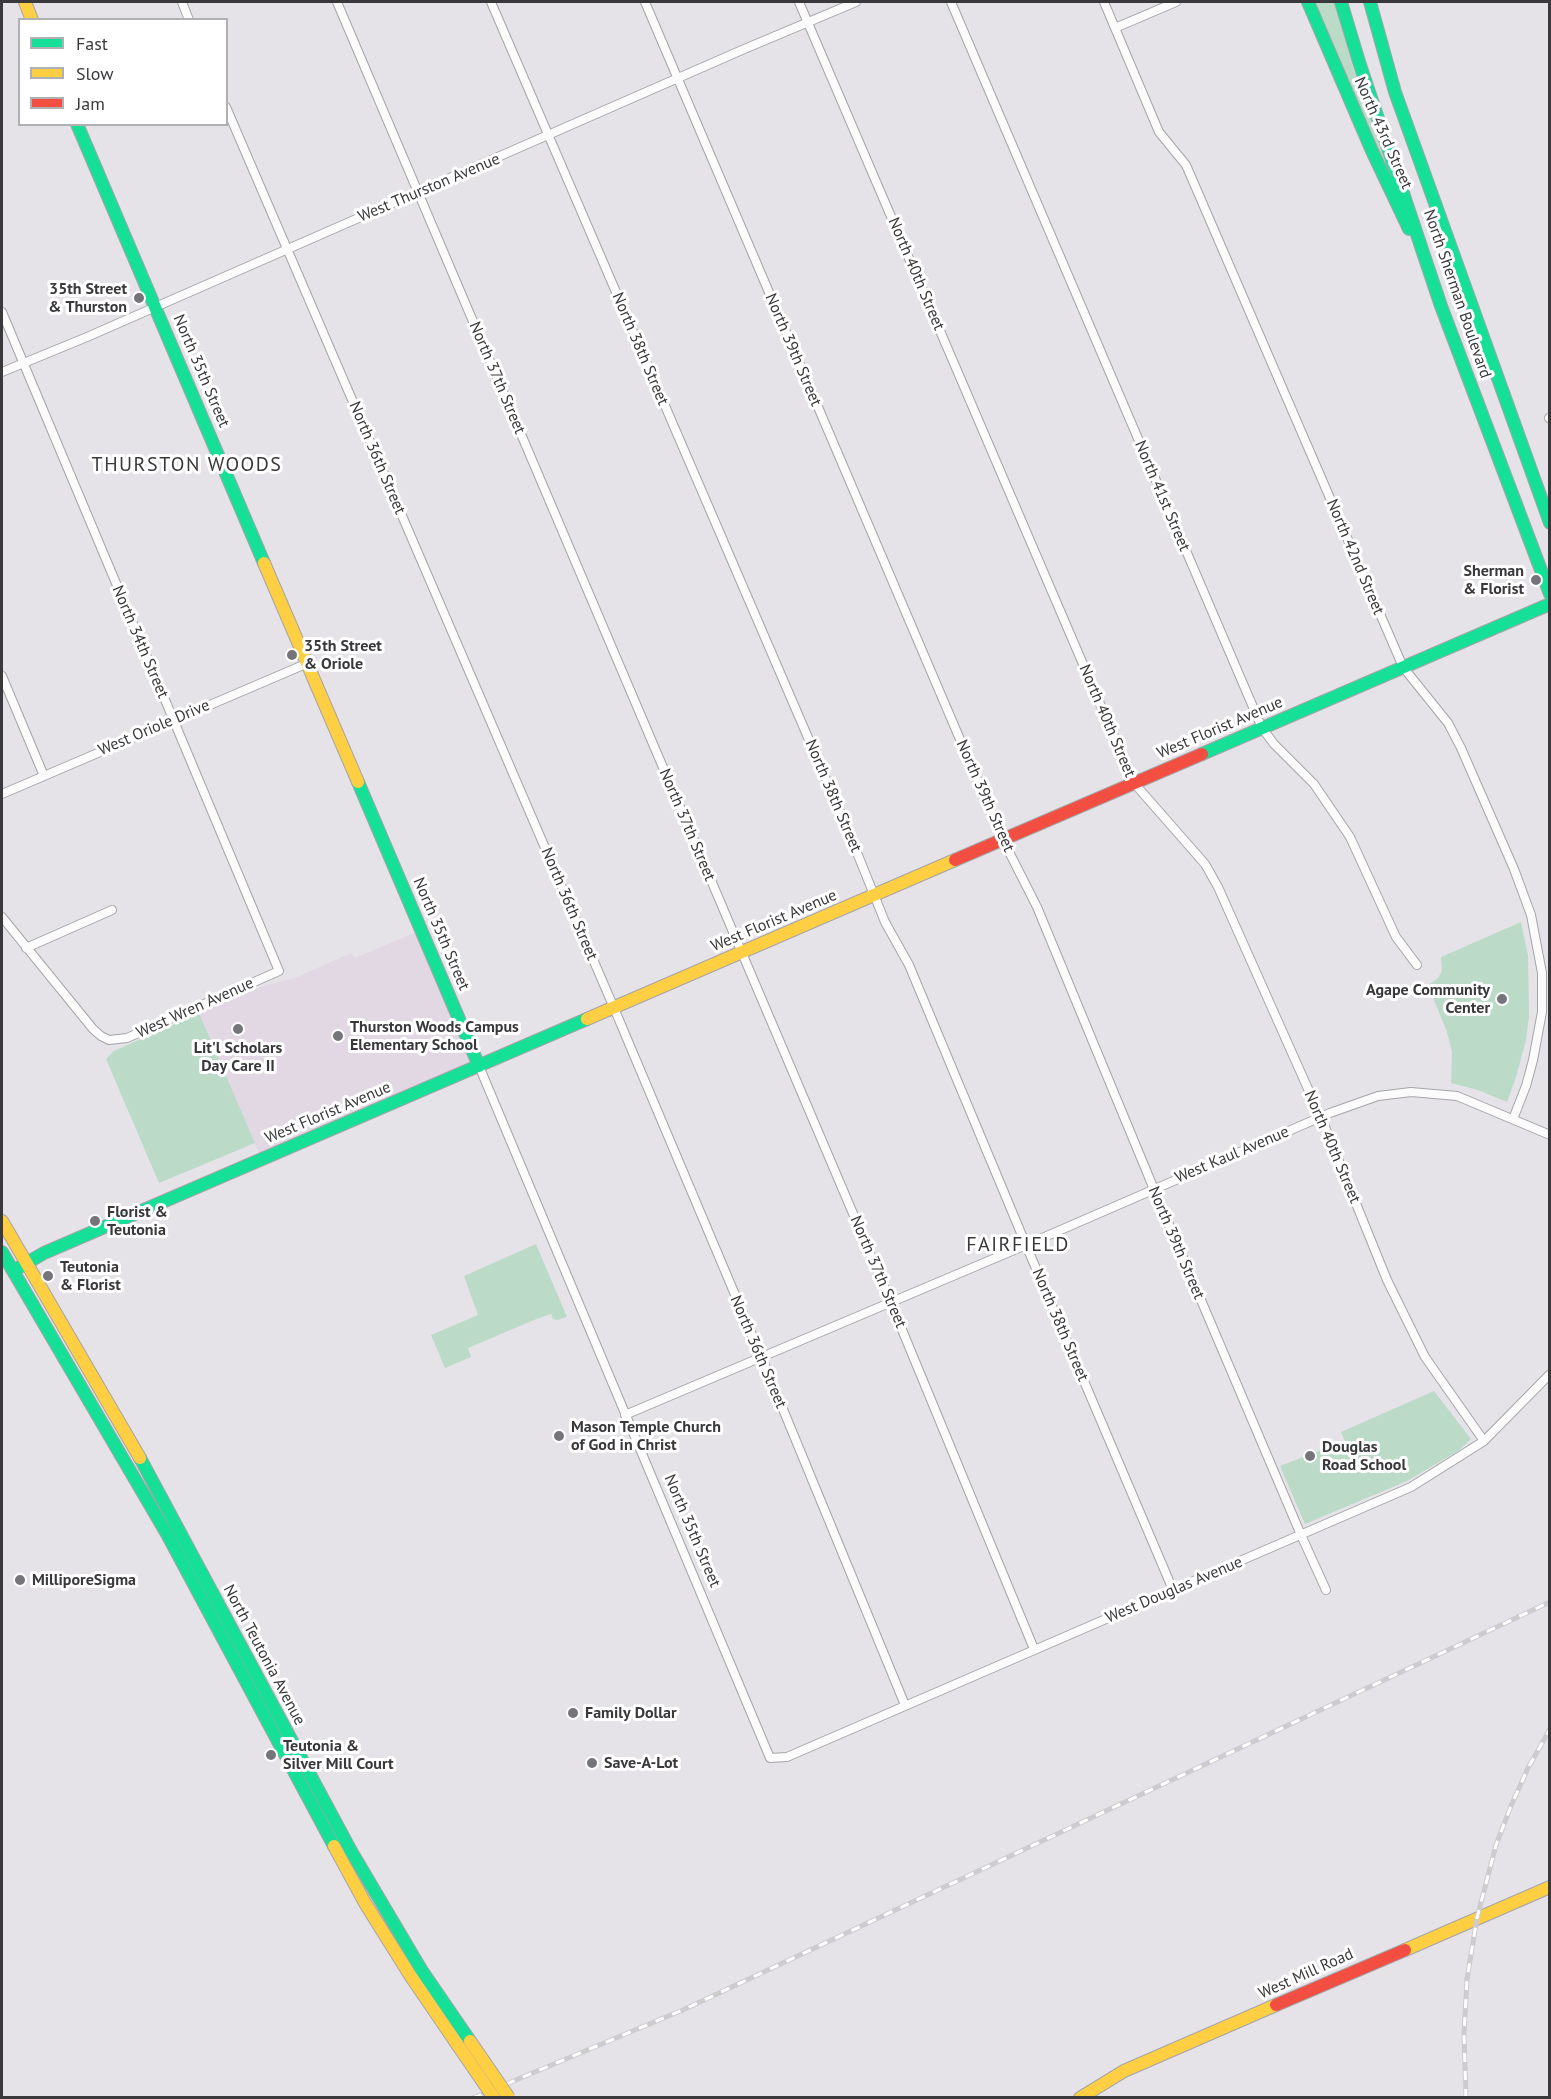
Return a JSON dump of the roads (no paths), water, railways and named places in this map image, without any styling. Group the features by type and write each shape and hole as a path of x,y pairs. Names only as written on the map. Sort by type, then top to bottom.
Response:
{"main road":[{"path":"24,2 31,18"},
{"name":"North 43rd Street","path":"1308,2 1372,151 1432,276"},
{"name":"North Sherman Boulevard","path":"1341,2 1441,306 1550,594"},
{"name":"North Sherman Boulevard","path":"1370,2 1395,92 1550,523"},
{"name":"North 35th Street","path":"79,126 479,1066"},
{"name":"West Florist Avenue","path":"13,1270 74,1241 1550,604"},
{"name":"North Teutonia Avenue","path":"2,1221 122,1424 351,1851 422,1971 509,2097"},
{"name":"North Teutonia Avenue","path":"2,1252 167,1534 360,1894 405,1967 494,2097"},
{"name":"West Mill Road","path":"1080,2097 1124,2071 1550,1887"}],"street":[{"path":"182,2 188,18"},
{"name":"North 37th Street","path":"337,2 891,1302 1034,1649"},
{"name":"North 38th Street","path":"491,2 847,828 885,922 909,965 1173,1590"},
{"name":"North 39th Street","path":"645,2 1004,840 1037,907 1153,1189 1326,1590"},
{"name":"North 40th Street","path":"800,2 1134,783 1205,864 1218,887 1320,1117 1387,1280 1425,1357 1484,1441"},
{"name":"West Thurston Avenue","path":"2,372 856,2"},
{"name":"North 41st Street","path":"951,2 1262,728 1274,744 1314,784 1350,837 1396,937 1417,965"},
{"name":"North 42nd Street","path":"1104,2 1159,132 1186,165 1402,667 1448,723 1514,869 1531,915 1542,973 1542,1012 1528,1077 1514,1119"},
{"path":"1115,28 1176,2"},
{"name":"North 36th Street","path":"228,112 614,1008 905,1705"},
{"name":"North 34th Street","path":"2,312 279,971"},
{"name":"West Oriole Drive","path":"2,794 308,663"},
{"path":"2,676 44,776"},
{"path":"2,917 26,948 112,910"},
{"name":"West Wren Avenue","path":"26,948 93,1029 110,1040 127,1038 279,971"},
{"name":"North 35th Street","path":"479,1066 770,1758"},
{"name":"West Kaul Avenue","path":"625,1415 1320,1117 1378,1096 1411,1092 1457,1096 1550,1135"},
{"name":"West Douglas Avenue","path":"770,1758 787,1757 1411,1487 1484,1441 1550,1374"}],"railway":[{"path":"473,2098 685,2009 1550,1602"},
{"path":"1466,2098 1464,2034 1467,1979 1477,1918 1496,1845 1511,1806 1528,1768 1550,1729"}],"place":[{"name":"35th Street & Thurston","path":"139,298"},
{"name":"Sherman & Florist","path":"1536,580"},
{"name":"35th Street & Oriole","path":"292,655"},
{"name":"Agape Community Center","path":"1502,999"},
{"name":"Lit'l Scholars Day Care II","path":"238,1029"},
{"name":"Thurston Woods Campus Elementary School","path":"338,1036"},
{"name":"Florist & Teutonia","path":"95,1221"},
{"name":"Teutonia & Florist","path":"48,1276"},
{"name":"Mason Temple Church of God in Christ","path":"559,1436"},
{"name":"Douglas Road School","path":"1310,1456"},
{"name":"MilliporeSigma","path":"20,1580"},
{"name":"Family Dollar","path":"573,1713"},
{"name":"Teutonia & Silver Mill Court","path":"271,1755"},
{"name":"Save-A-Lot","path":"592,1763"}],"district":[{"name":"THURSTON WOODS","path":"187,465"},
{"name":"FAIRFIELD","path":"1018,1245"}]}
